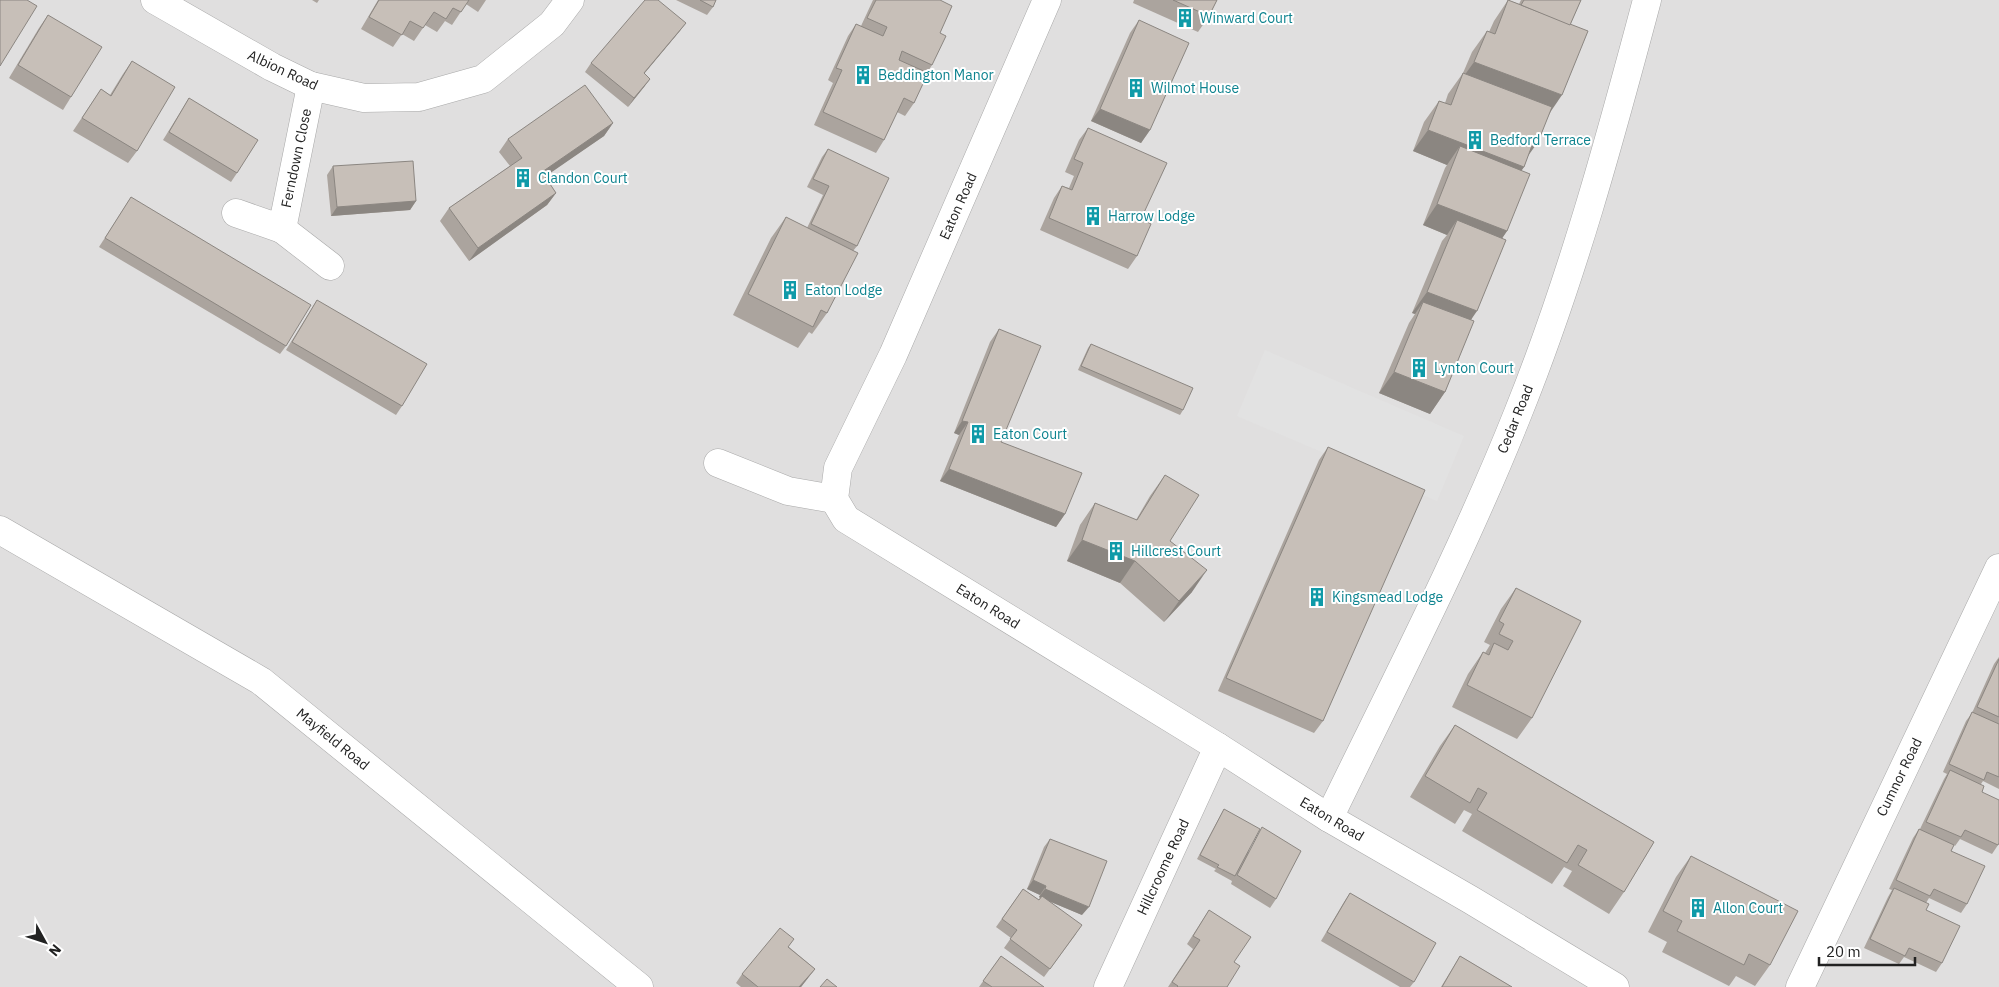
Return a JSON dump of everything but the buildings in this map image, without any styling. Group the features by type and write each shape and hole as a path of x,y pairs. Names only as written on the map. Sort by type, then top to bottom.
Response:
{"street":[{"name":"Albion Road","path":"155,0 272,67 311,86 364,98 420,97 483,79 552,24 570,0"},
{"name":"Eaton Road","path":"1047,0 893,355 838,468 834,499 846,519 1218,747 1329,818 1471,900 1615,987"},
{"name":"Cedar Road","path":"1329,818 1450,568 1488,485 1518,412 1553,320 1607,150 1647,0"},
{"name":"Ferndown Close","path":"282,229 311,86"},
{"path":"236,213 282,229 330,266"},
{"path":"718,463 788,491 834,499"},
{"name":"Mayfield Road","path":"0,530 261,681 639,987"},
{"name":"Cumnor Road","path":"1800,987 1999,568"},
{"name":"Hillcroome Road","path":"1108,987 1218,747"}],"shaded area":[{"path":"0,0 1999,0 1999,987 0,987"},
{"path":"1265,350 1464,436 1437,501 1237,416"}],"place":[{"name":"Winward Court","path":"1185,18"},
{"name":"Beddington Manor","path":"863,75"},
{"name":"Wilmot House","path":"1136,88"},
{"name":"Bedford Terrace","path":"1475,140"},
{"name":"Clandon Court","path":"523,178"},
{"name":"Harrow Lodge","path":"1093,216"},
{"name":"Eaton Lodge","path":"790,290"},
{"name":"Lynton Court","path":"1419,368"},
{"name":"Eaton Court","path":"978,434"},
{"name":"Hillcrest Court","path":"1116,551"},
{"name":"Kingsmead Lodge","path":"1317,597"},
{"name":"Allon Court","path":"1698,908"}]}
